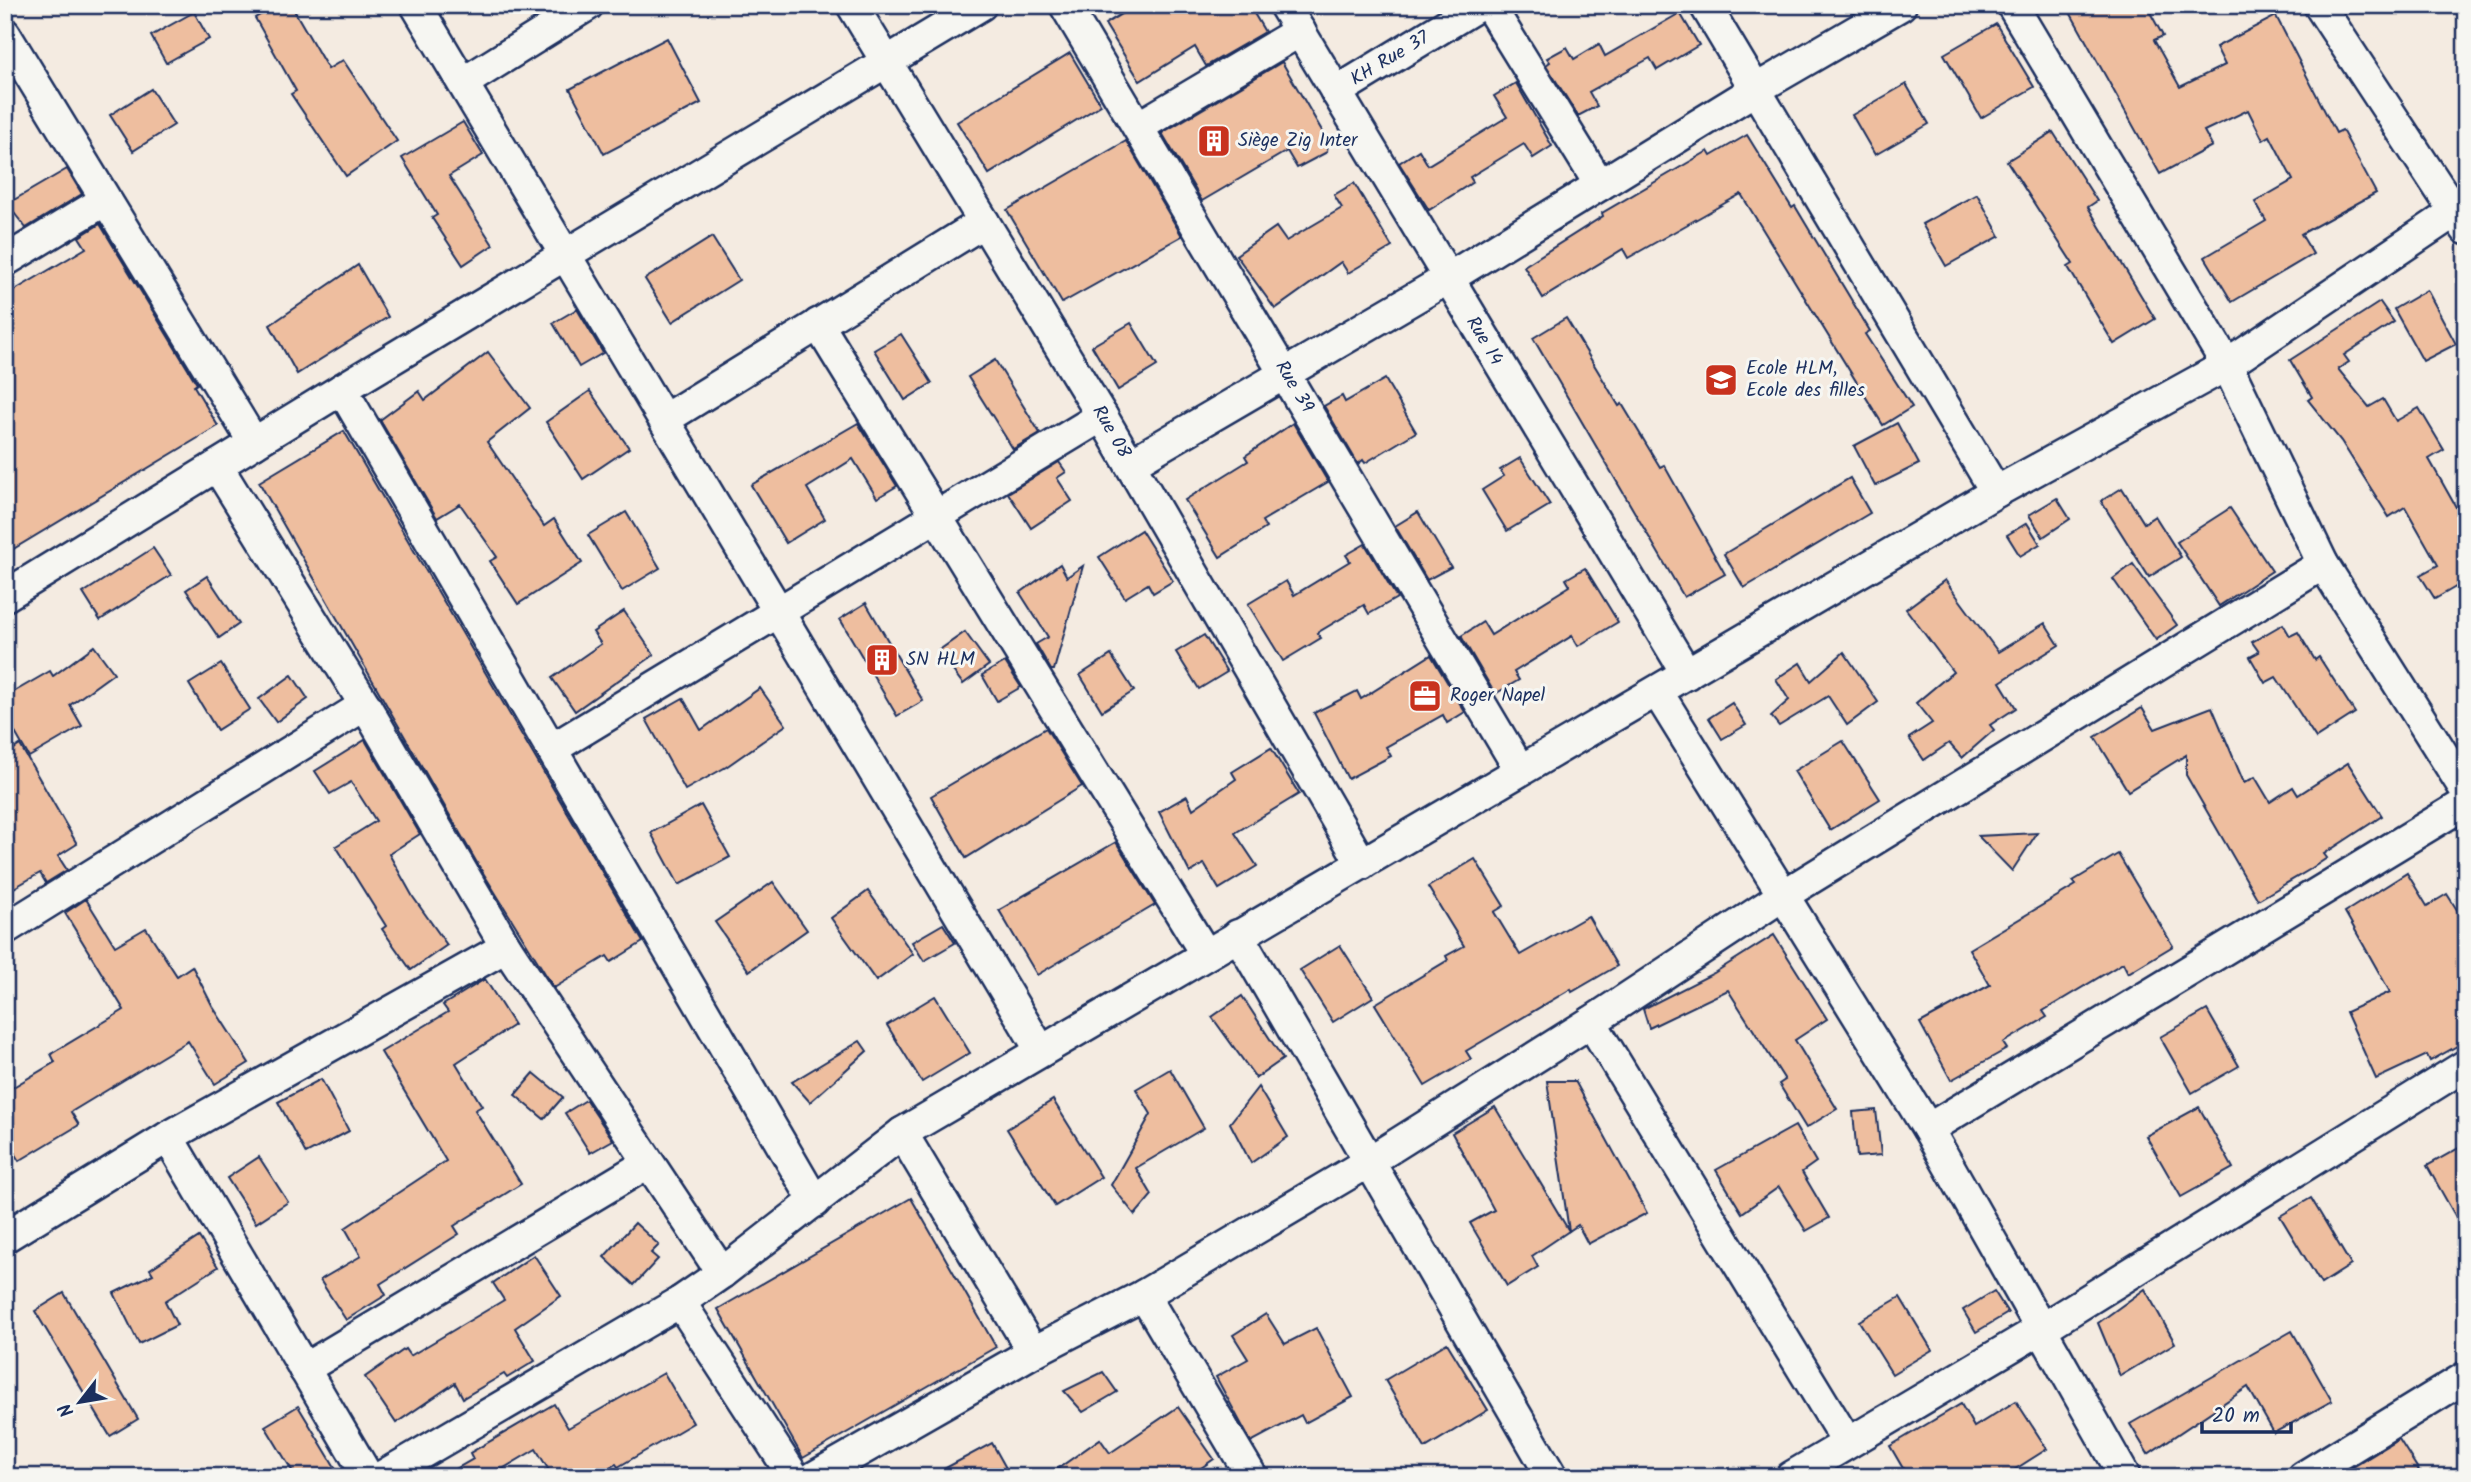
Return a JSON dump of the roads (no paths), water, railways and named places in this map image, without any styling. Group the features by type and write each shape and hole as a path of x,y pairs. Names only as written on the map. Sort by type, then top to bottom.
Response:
{"street":[{"path":"416,5 1041,1051"},
{"path":"463,83 588,5"},
{"name":"Rue 08","path":"852,5 1102,416 1362,864"},
{"path":"5,596 342,389 981,5"},
{"name":"Rue 39","path":"1065,5 1520,770"},
{"name":"Rue 14","path":"1284,5 1447,279 1688,674"},
{"name":"KH Rue 37","path":"1336,92 1479,5"},
{"path":"1489,5 1600,185"},
{"path":"1705,5 1753,90 1996,492"},
{"path":"1130,464 1447,279 1753,90 1901,5"},
{"path":"2012,5 2227,365 2323,564 2466,791"},
{"path":"381,1477 680,1301 722,1273 902,1133 1205,953 1658,693 1996,492 2227,365 2461,214 2319,5"},
{"path":"1138,127 1300,31"},
{"path":"5,34 104,201 254,443"},
{"path":"5,261 104,201"},
{"path":"665,419 984,222"},
{"path":"818,324 1205,953"},
{"path":"342,389 815,1202"},
{"path":"552,749 1102,416"},
{"path":"217,466 365,705 506,947 722,1273"},
{"path":"833,1472 1033,1352 1144,1295 1367,1163 1591,1022 1782,896 2323,564"},
{"path":"1658,693 1928,1129 2125,1477"},
{"path":"5,929 365,705"},
{"path":"1928,1129 2466,803"},
{"path":"1238,935 1367,1163 1552,1477"},
{"path":"5,1237 168,1137 506,947"},
{"path":"1591,1022 1847,1442"},
{"path":"1791,1477 2041,1329 2466,1065"},
{"path":"902,1133 1033,1352"},
{"path":"168,1137 368,1477"},
{"path":"304,1369 648,1163"},
{"path":"1144,1295 1252,1477"},
{"path":"680,1301 794,1477"},
{"path":"2303,1477 2466,1377"}],"place":[{"name":"Siège Zig Inter","path":"1214,141"},
{"name":"Ecole HLM, Ecole des filles","path":"1721,380"},
{"name":"SN HLM","path":"882,660"},
{"name":"Roger Napel","path":"1425,696"}]}
